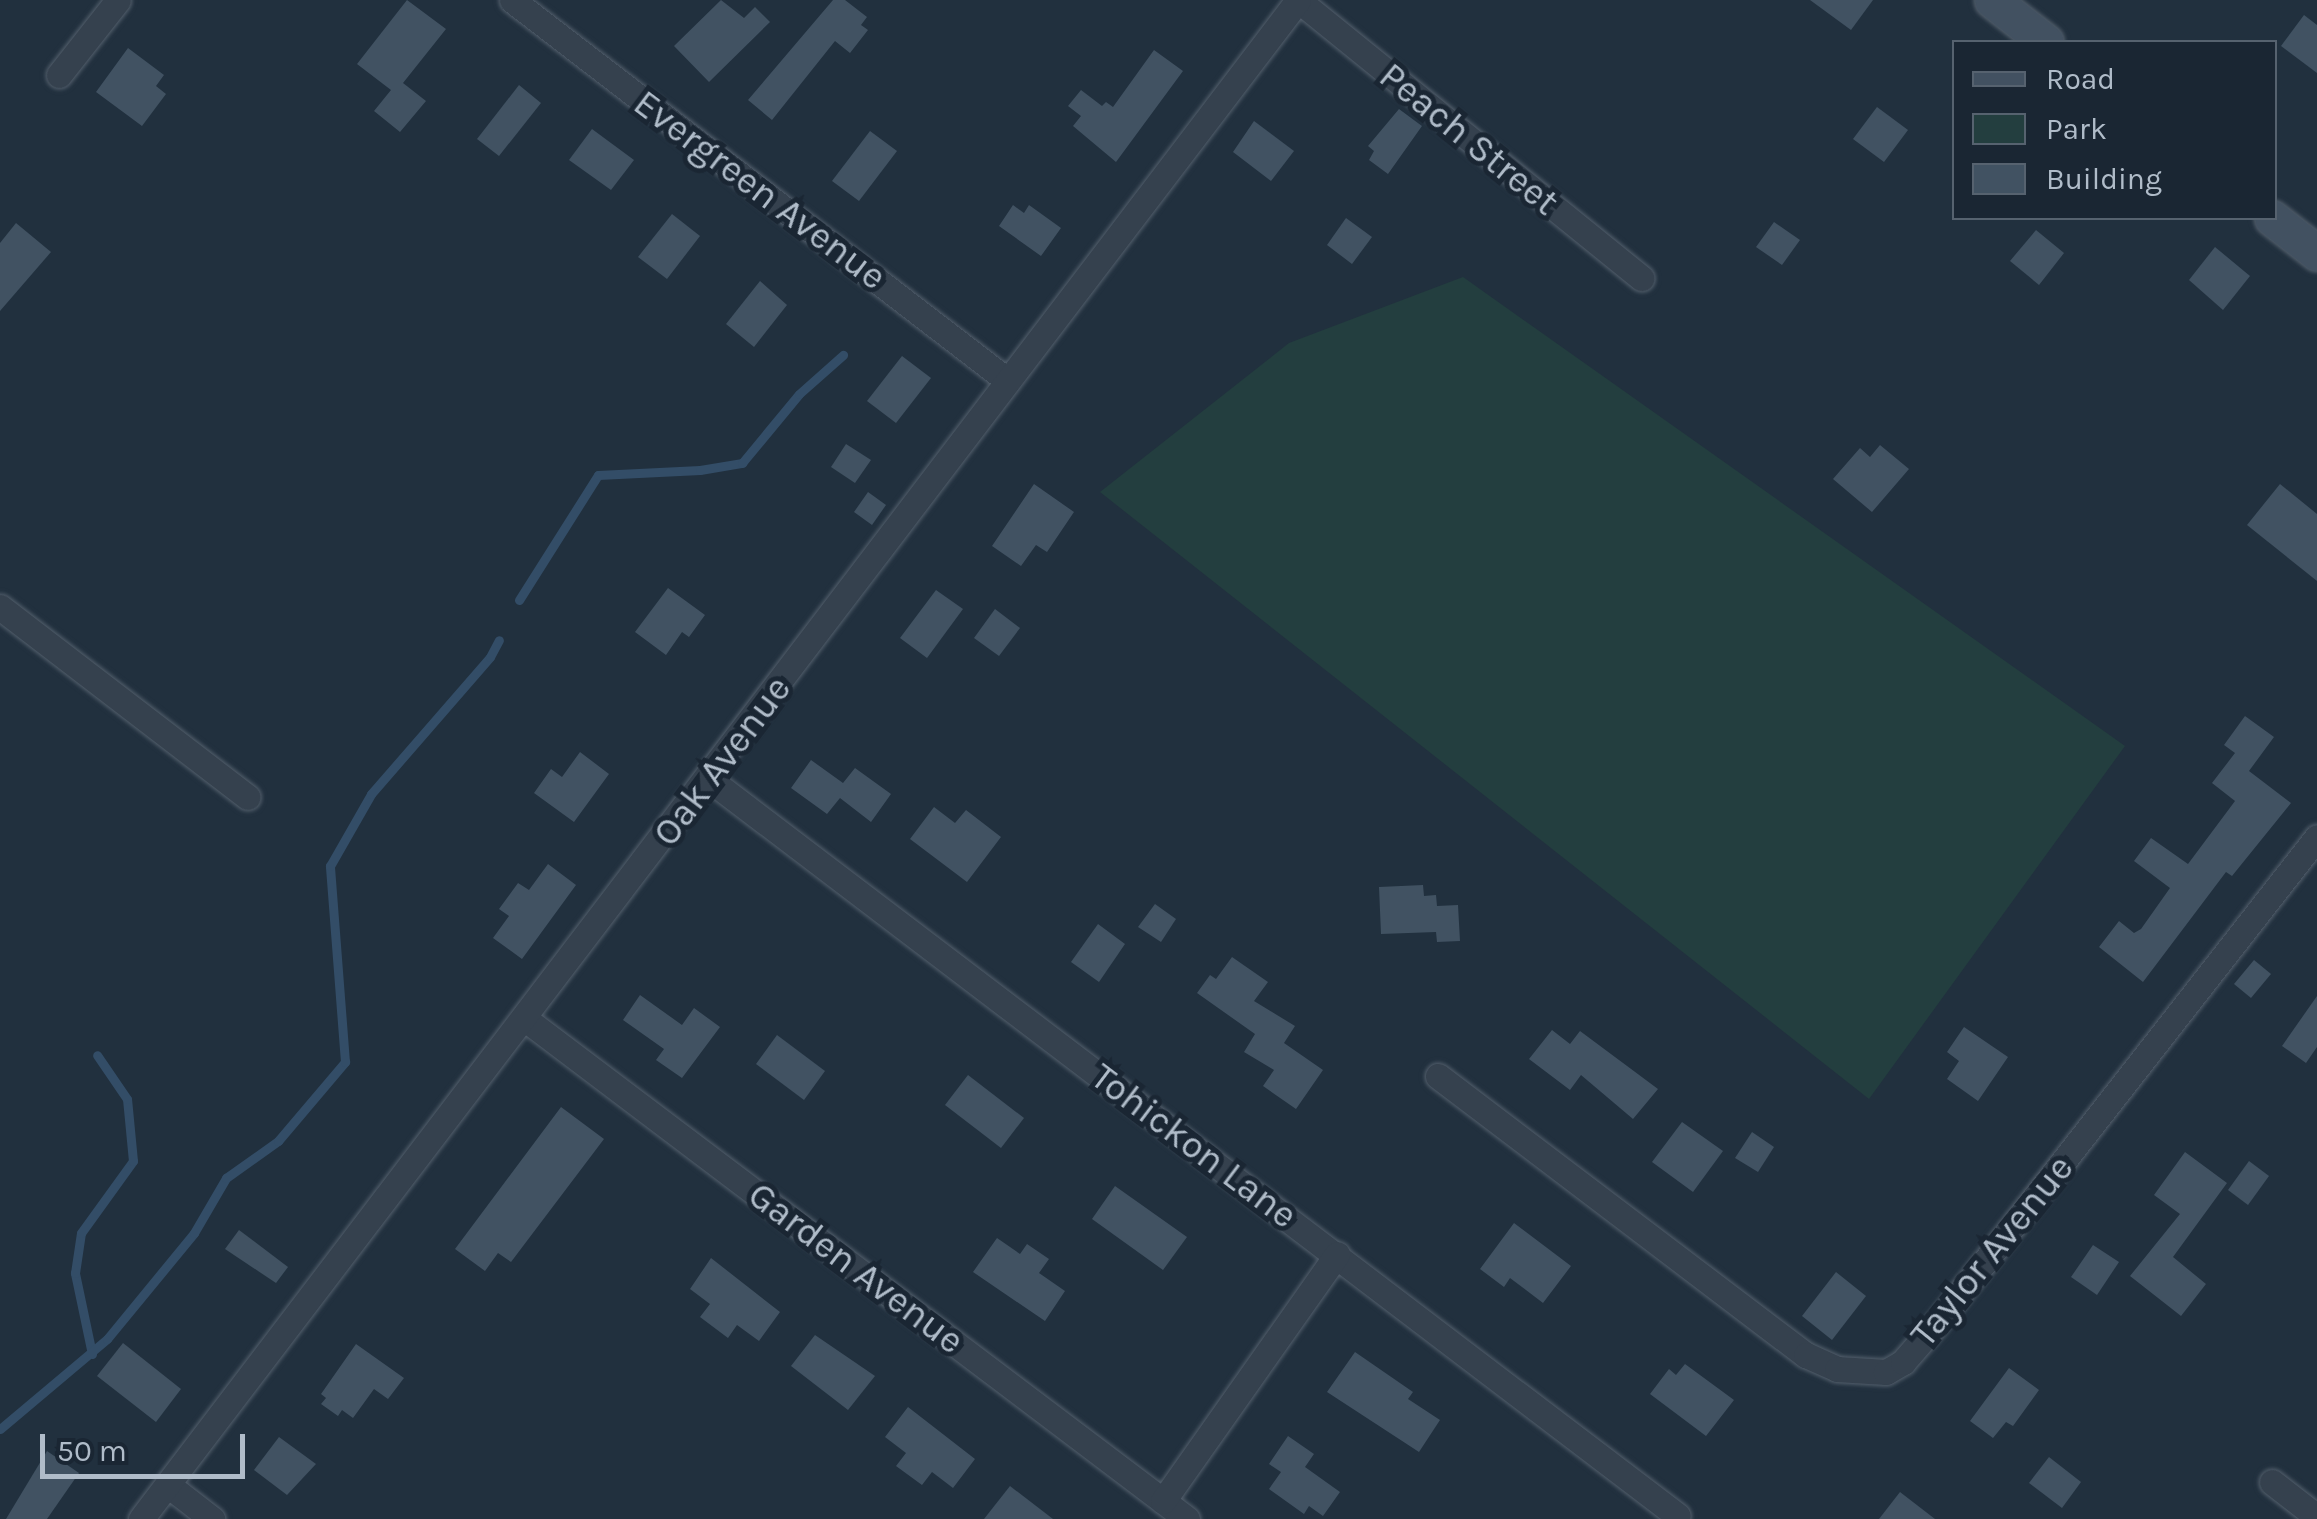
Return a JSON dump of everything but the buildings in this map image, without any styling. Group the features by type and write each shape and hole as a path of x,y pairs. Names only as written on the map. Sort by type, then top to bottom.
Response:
{"main road":[{"path":"1992,0 2043,40"},
{"path":"2275,220 2317,253"}],"street":[{"path":"59,75 118,0"},
{"name":"Evergreen Avenue","path":"512,0 1008,381"},
{"name":"Oak Avenue","path":"142,1519 709,779 1298,0"},
{"name":"Peach Street","path":"1298,0 1641,278"},
{"path":"0,607 248,797"},
{"name":"Tohickon Lane","path":"709,779 1678,1516"},
{"name":"Taylor Avenue","path":"1438,1076 1806,1355 1838,1370 1886,1372 1904,1362 1936,1324 2317,837"},
{"name":"Garden Avenue","path":"524,1018 1187,1519"},
{"path":"1163,1501 1337,1254"},
{"path":"2272,1482 2317,1517"},
{"path":"168,1486 212,1519"}],"green space":[{"path":"1463,277 2125,746 1869,1099 1100,492 1289,343"}],"waterway":[{"path":"519,600 598,475 700,470 742,463 799,394 843,355"},
{"path":"0,1429 107,1339 194,1233 226,1178 278,1141 345,1062 330,866 371,794 490,657 499,640"},
{"path":"92,1354 75,1273 81,1233 133,1161 127,1099 97,1055"}]}
